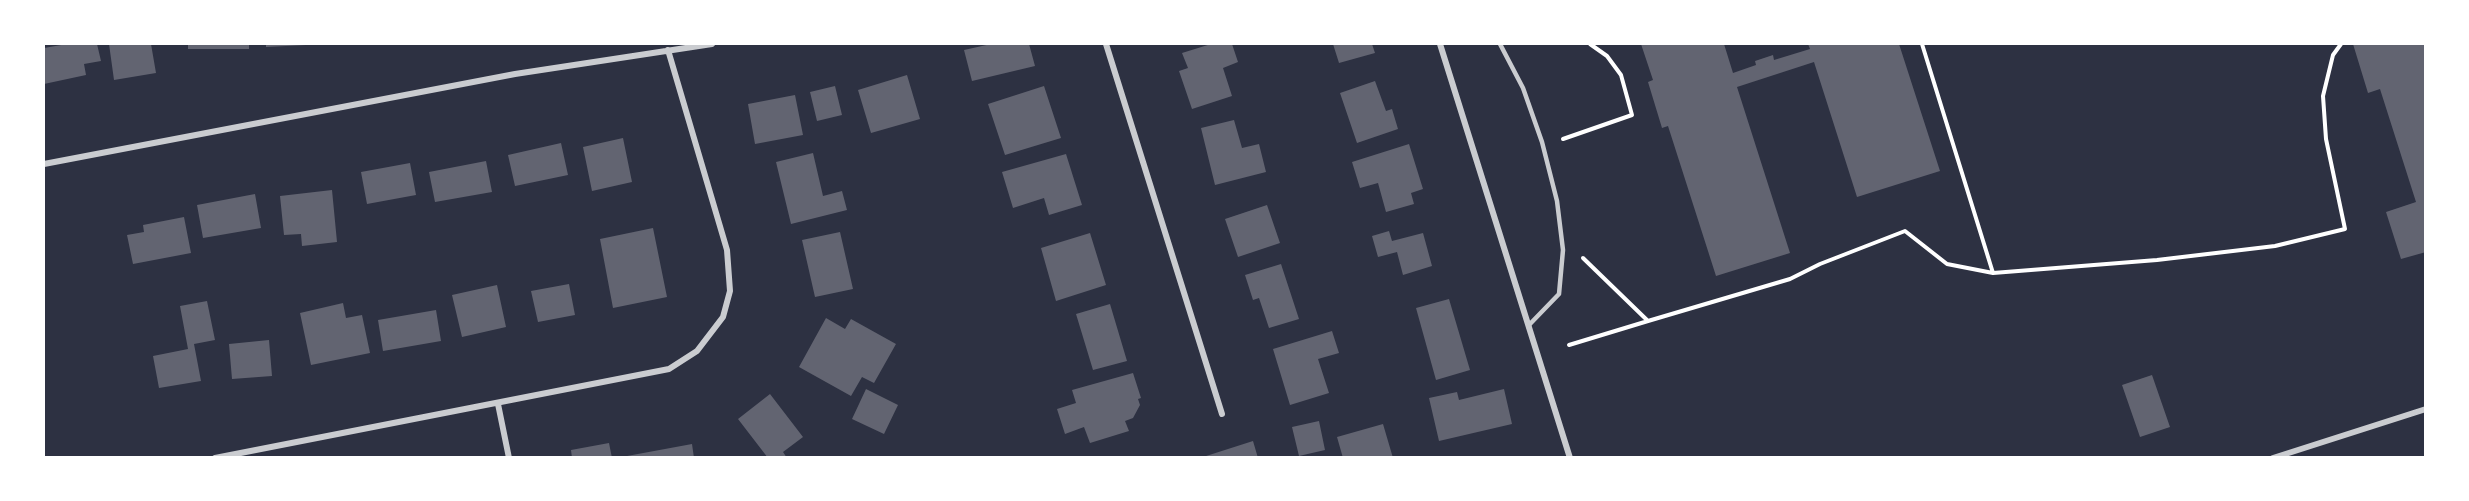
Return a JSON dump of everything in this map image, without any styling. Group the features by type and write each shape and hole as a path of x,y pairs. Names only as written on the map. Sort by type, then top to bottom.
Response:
{"street":[{"path":"44,164 515,74 712,44"},
{"path":"1106,44 1222,414"},
{"path":"1440,44 1570,458"},
{"path":"215,458 669,369 697,351 723,317 730,291 727,250 669,50"},
{"path":"498,404 509,458"},
{"path":"2273,458 2426,409"}],"lane":[{"path":"1500,44 1523,88 1542,142 1557,201 1563,250 1559,294 1529,325"}],"path":[{"path":"1563,139 1632,115 1621,75 1607,56 1590,44"},
{"path":"1922,44 1993,273"},
{"path":"1569,345 1790,279 1820,264 1905,231 1947,264 1993,273 2157,260 2275,246 2345,229 2326,139 2323,96 2333,56 2341,44"},
{"path":"1583,258 1648,321"}],"building":[{"path":"67,44 97,44 101,61 84,64 86,75 44,84 44,48"},
{"path":"109,44 151,44 156,73 114,80"},
{"path":"188,44 249,44 249,49 188,49"},
{"path":"266,44 306,44 306,45 266,47"},
{"path":"991,44 1029,44 1035,66 972,81 964,50"},
{"path":"1211,44 1232,44 1238,62 1223,68 1232,96 1192,109 1179,71 1188,68 1182,53"},
{"path":"1333,44 1372,44 1375,53 1339,63"},
{"path":"1641,44 1724,44 1733,73 1756,65 1755,61 1773,55 1774,60 1810,49 1808,44 1899,44 1940,171 1857,197 1814,62 1737,87 1790,253 1716,276 1668,126 1662,128 1648,82 1653,80"},
{"path":"2353,44 2426,44 2426,252 2401,259 2386,212 2416,202 2380,89 2368,93"},
{"path":"907,75 920,119 871,133 858,90"},
{"path":"1375,81 1386,111 1392,109 1398,129 1357,143 1340,93"},
{"path":"835,86 842,115 817,121 810,92"},
{"path":"1044,86 1061,138 1005,155 988,104"},
{"path":"795,95 803,135 755,144 748,104"},
{"path":"1234,120 1242,148 1259,144 1266,172 1215,185 1201,128"},
{"path":"623,138 632,182 592,191 583,147"},
{"path":"561,143 568,175 515,186 508,155"},
{"path":"1409,144 1423,189 1411,193 1414,204 1386,212 1378,183 1360,188 1352,162"},
{"path":"813,153 823,196 842,191 847,210 791,224 776,162"},
{"path":"1066,154 1082,205 1049,215 1044,198 1013,208 1002,172"},
{"path":"486,161 492,192 435,202 429,172"},
{"path":"410,163 416,195 367,204 361,172"},
{"path":"332,190 337,242 302,246 301,234 284,235 280,196"},
{"path":"255,194 261,228 203,238 197,205"},
{"path":"1267,205 1280,243 1238,257 1225,219"},
{"path":"184,217 191,253 133,264 127,235 144,232 143,225"},
{"path":"653,228 667,297 613,308 600,239"},
{"path":"1389,231 1392,241 1423,233 1432,266 1403,275 1397,252 1378,257 1372,236"},
{"path":"840,232 853,289 815,297 802,240"},
{"path":"1090,233 1106,285 1056,301 1041,248"},
{"path":"1281,264 1299,319 1269,328 1259,298 1253,300 1245,275"},
{"path":"569,284 575,315 538,322 531,291"},
{"path":"497,285 506,327 462,337 452,295"},
{"path":"1449,299 1470,370 1436,380 1416,308"},
{"path":"207,301 215,340 194,344 201,381 159,388 153,356 188,349 180,306"},
{"path":"343,303 346,318 362,315 370,353 311,365 300,313"},
{"path":"1110,304 1127,361 1093,370 1076,314"},
{"path":"436,310 441,341 383,351 378,320"},
{"path":"826,318 845,329 851,319 896,344 874,383 862,377 851,396 799,367"},
{"path":"1332,331 1339,353 1318,359 1329,393 1290,405 1273,349"},
{"path":"269,340 272,376 232,379 229,344"},
{"path":"1133,373 1141,398 1138,399 1140,405 1133,418 1125,421 1129,431 1090,443 1084,427 1065,434 1057,409 1076,403 1072,390"},
{"path":"2152,375 2170,427 2140,437 2122,385"},
{"path":"866,389 898,405 884,434 852,419"},
{"path":"1504,389 1512,424 1439,441 1429,398 1457,392 1459,400"},
{"path":"770,394 803,437 783,452 787,458 768,458 738,419"},
{"path":"1319,421 1325,450 1299,456 1292,427"},
{"path":"1383,424 1393,458 1343,458 1337,437"},
{"path":"1253,441 1258,458 1203,458 1203,457"},
{"path":"609,443 612,458 572,458 571,450"},
{"path":"692,444 694,458 627,458 627,456"}]}
